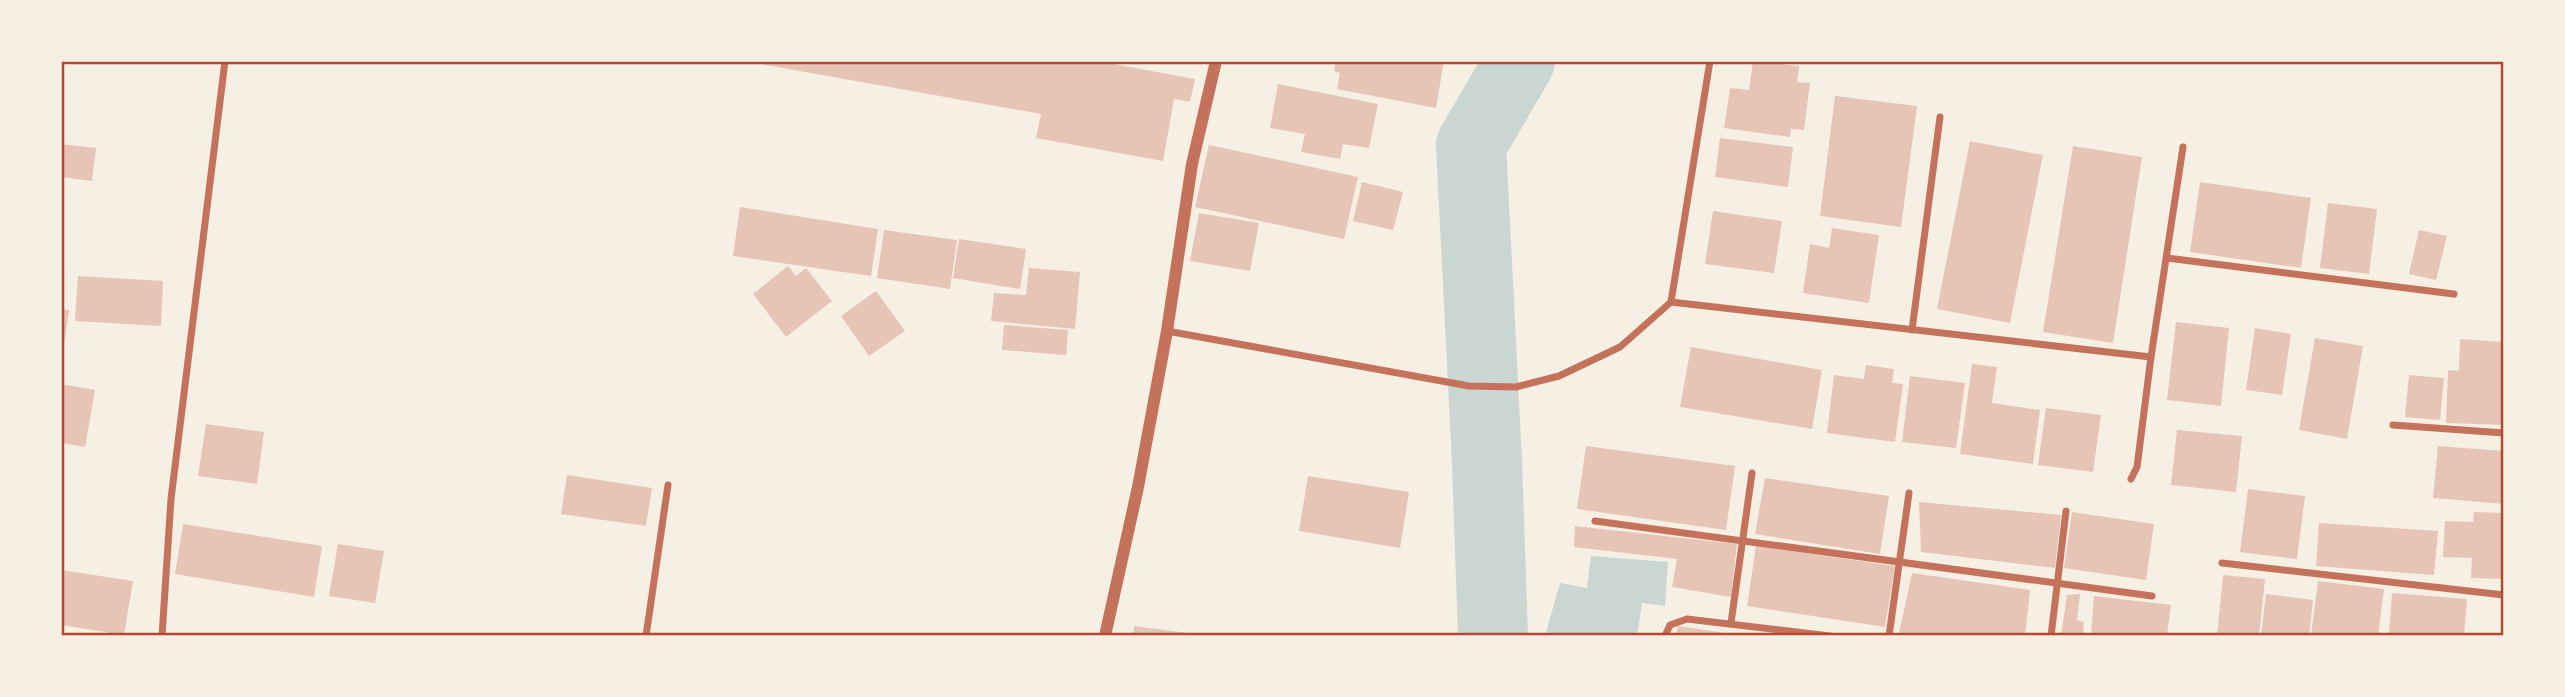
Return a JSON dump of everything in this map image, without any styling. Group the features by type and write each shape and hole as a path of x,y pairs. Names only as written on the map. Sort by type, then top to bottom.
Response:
{"street":[{"path":"162,636 171,499 225,61"},
{"path":"1105,636 1138,487 1167,331 1192,164 1216,61"},
{"path":"1167,331 1469,386 1516,387 1559,376 1620,347 1671,302 1710,61"},
{"path":"1912,330 1940,117"},
{"path":"2132,479 2137,467 2183,147"},
{"path":"2167,258 2454,294"},
{"path":"1671,302 2151,357"},
{"path":"2393,425 2504,433"},
{"path":"1731,623 1752,473"},
{"path":"646,636 668,485"},
{"path":"1889,636 1909,493"},
{"path":"2051,636 2066,511"},
{"path":"1595,521 2152,596"},
{"path":"2222,563 2504,595"},
{"path":"1665,636 1670,625 1687,619 1830,636"}],"shaded area":[{"path":"1591,556 1668,562 1665,606 1642,603 1637,636 1545,636 1560,583 1587,588"}],"building":[{"path":"761,61 1097,61 1195,79 1190,102 1174,99 1163,161 1036,138 1041,114 761,64"},
{"path":"1336,61 1444,61 1436,108 1337,89 1340,73 1334,71"},
{"path":"1753,61 1799,66 1797,82 1810,83 1804,130 1791,129 1790,137 1724,128 1730,88 1749,90"},
{"path":"1278,84 1378,104 1369,148 1343,144 1340,159 1301,152 1305,134 1270,128"},
{"path":"1835,96 1917,106 1901,227 1820,216"},
{"path":"1720,138 1793,147 1788,187 1715,177"},
{"path":"1970,141 2043,155 2010,323 1937,309"},
{"path":"61,144 96,148 92,181 61,177"},
{"path":"1209,145 1358,177 1344,239 1195,207"},
{"path":"2073,146 2142,157 2113,343 2043,332"},
{"path":"1362,182 1403,192 1393,230 1353,221"},
{"path":"2200,182 2311,198 2301,268 2190,252"},
{"path":"2328,203 2377,209 2369,274 2320,268"},
{"path":"740,207 878,229 871,276 733,256"},
{"path":"1713,211 1782,221 1774,273 1705,264"},
{"path":"1199,213 1259,223 1250,271 1190,261"},
{"path":"1832,228 1879,235 1869,303 1803,293 1810,244 1829,248"},
{"path":"884,230 957,240 950,289 877,278"},
{"path":"2419,230 2447,236 2436,280 2409,274"},
{"path":"959,239 1026,249 1020,289 953,278"},
{"path":"788,266 796,276 806,268 832,301 786,337 753,294"},
{"path":"1029,268 1080,272 1075,329 991,321 994,293 1026,295"},
{"path":"78,276 163,281 161,326 75,321"},
{"path":"876,291 905,331 869,356 841,316"},
{"path":"61,309 69,310 63,351 61,351"},
{"path":"2176,322 2229,328 2221,406 2167,400"},
{"path":"1004,325 1068,330 1066,355 1002,350"},
{"path":"2255,328 2291,334 2282,395 2246,390"},
{"path":"2315,338 2363,346 2347,439 2299,430"},
{"path":"2460,339 2504,342 2504,425 2446,423 2448,370 2459,371"},
{"path":"1691,347 1822,370 1812,429 1680,407"},
{"path":"1972,364 1997,367 1992,403 2040,410 2033,464 1960,454"},
{"path":"1866,365 1894,369 1892,383 1903,384 1895,442 1827,433 1834,375 1864,379"},
{"path":"2409,375 2444,378 2440,420 2405,417"},
{"path":"1910,376 1965,383 1956,448 1902,442"},
{"path":"61,384 95,390 85,447 61,443"},
{"path":"2046,408 2101,415 2093,472 2038,465"},
{"path":"206,424 264,432 257,484 198,476"},
{"path":"2177,430 2242,436 2236,492 2171,485"},
{"path":"1586,446 1735,466 1726,530 1577,509"},
{"path":"2438,446 2504,451 2504,504 2433,498"},
{"path":"567,475 652,488 646,526 561,514"},
{"path":"1308,476 1409,492 1400,548 1299,531"},
{"path":"1765,478 1889,496 1880,554 1755,534"},
{"path":"2248,489 2305,496 2297,559 2240,552"},
{"path":"1919,502 2061,515 2055,568 1921,552"},
{"path":"2072,512 2154,524 2146,580 2064,568"},
{"path":"2474,512 2504,513 2504,579 2471,578 2472,558 2443,557 2445,521 2473,522"},
{"path":"2319,523 2438,531 2434,575 2316,566"},
{"path":"183,524 322,546 314,597 175,574"},
{"path":"1575,526 1737,544 1731,597 1672,587 1677,559 1574,547"},
{"path":"338,544 384,551 375,603 329,596"},
{"path":"1756,546 1895,566 1885,627 1747,606"},
{"path":"61,570 133,581 124,635 61,625"},
{"path":"1912,573 2030,590 2025,636 1922,636 1899,633"},
{"path":"2223,575 2265,579 2259,636 2217,636"},
{"path":"2318,581 2384,589 2378,636 2311,636"},
{"path":"2392,593 2467,599 2464,636 2389,633"},
{"path":"2080,594 2077,620 2084,622 2083,636 2061,636 2067,595"},
{"path":"2266,594 2313,600 2309,636 2261,636"},
{"path":"2094,596 2171,605 2167,635 2148,633 2148,636 2091,636"},
{"path":"1134,626 1188,633 1188,636 1133,636"},
{"path":"1678,626 1732,634 1732,636 1676,636"}],"waterway":[{"path":"1493,636 1471,145 1520,61"}]}
